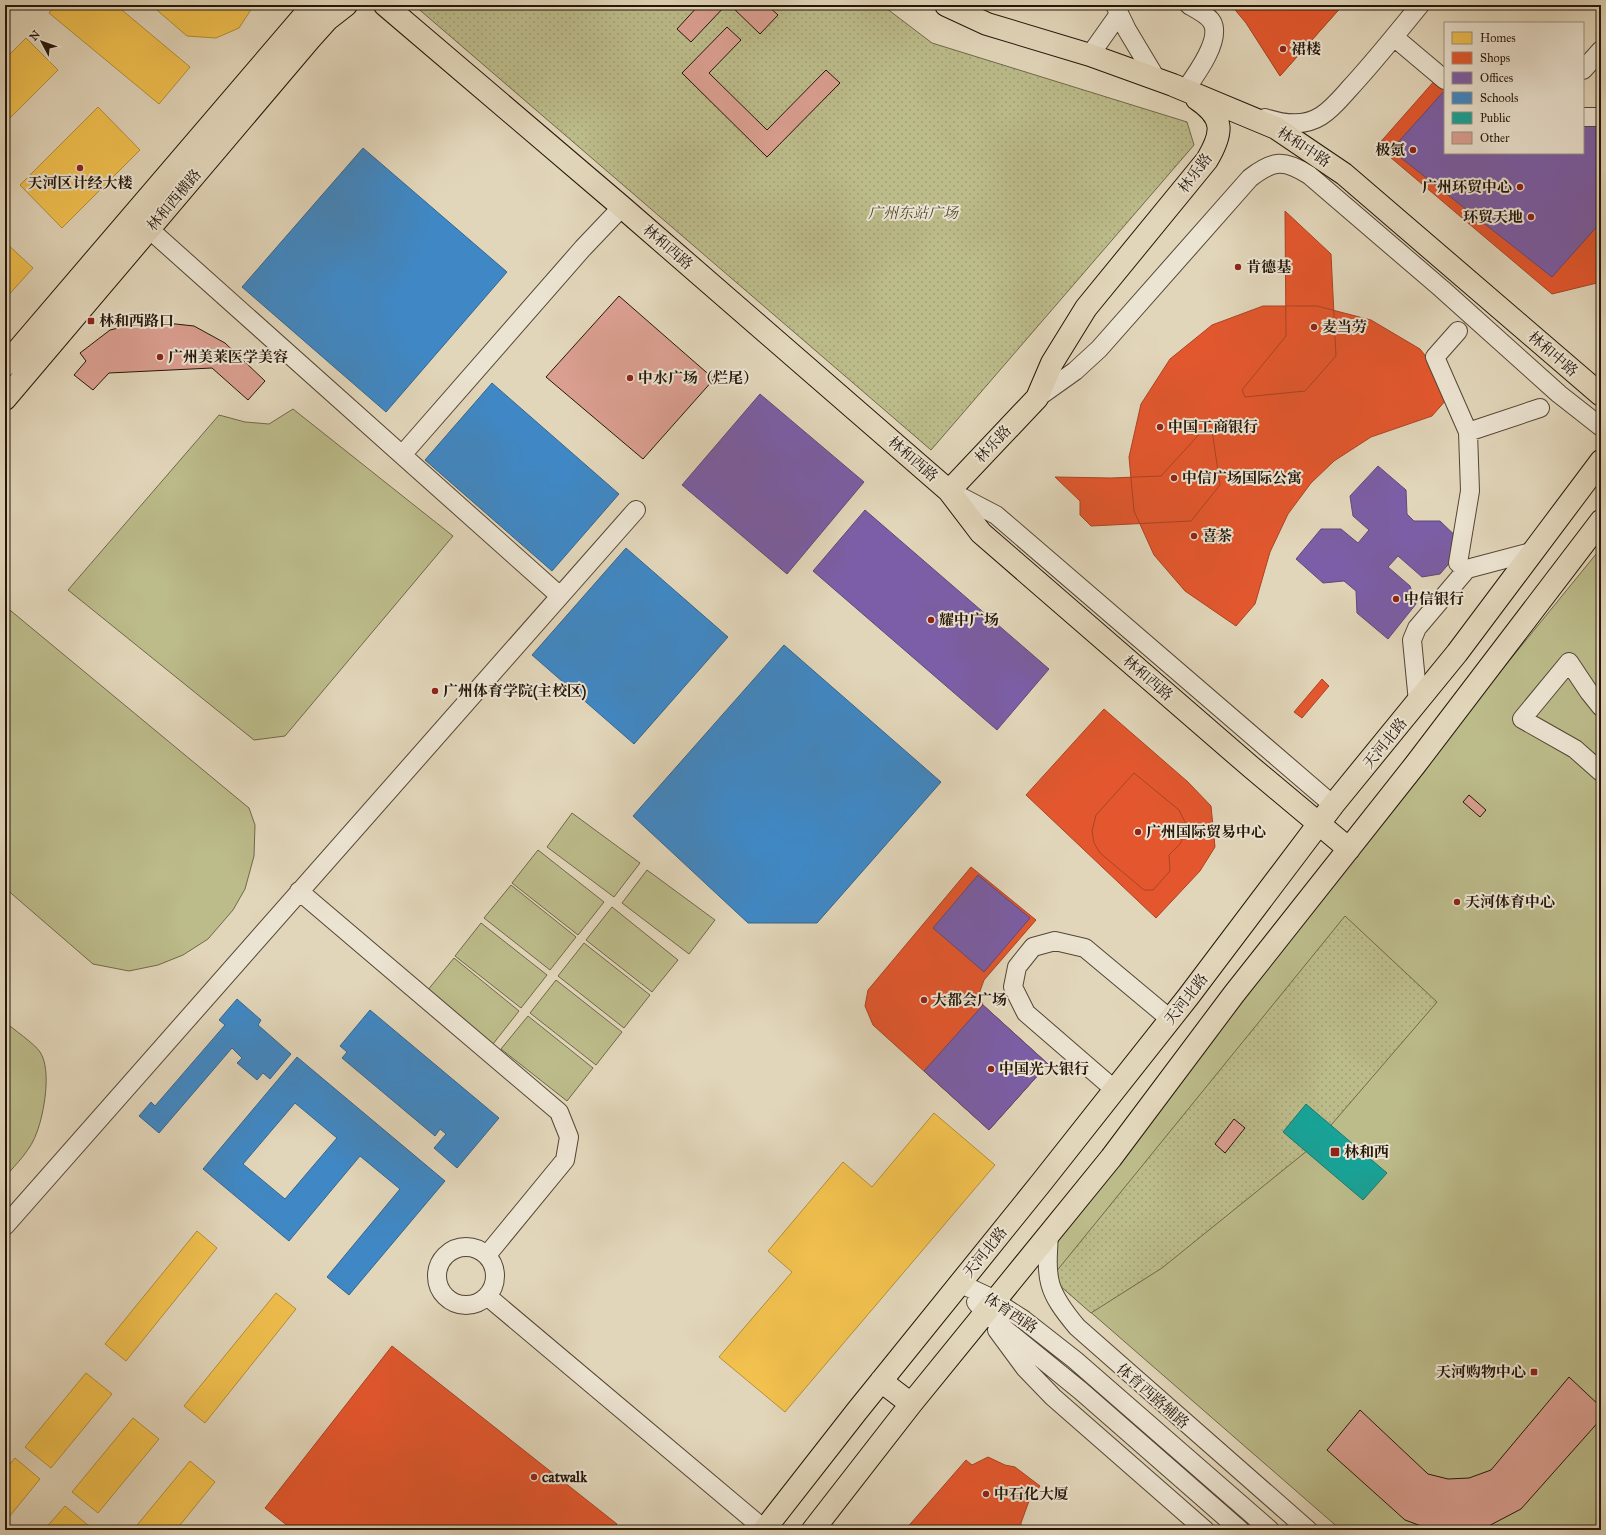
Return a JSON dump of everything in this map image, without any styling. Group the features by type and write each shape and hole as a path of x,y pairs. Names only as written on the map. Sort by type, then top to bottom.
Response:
{"main road":[{"name":"林和西横路","path":"5,365 313,5"},
{"name":"林和西横路","path":"5,399 310,39 328,19 346,5"},
{"name":"林和西路","path":"385,5 622,207 949,491 981,533 1319,825 1349,849"},
{"name":"林和中路","path":"946,5 987,24 1090,55 1185,90 1276,128 1344,174 1601,395"},
{"name":"林乐路","path":"949,491 1037,398 1052,363 1086,308 1207,160 1214,148 1218,135 1216,115 1211,108 1185,90"},
{"name":"天河北路","path":"764,1530 881,1381 1115,1090 1333,805 1457,653 1531,552 1601,461"},
{"path":"813,1530 911,1404 1127,1136 1234,994 1495,661 1601,521"},
{"path":"881,1381 911,1404"}],"street":[{"path":"1189,5 1212,22 1215,33 1199,70 1185,90 1278,122 1300,124 1320,117 1336,104 1420,5"},
{"path":"1090,55 1117,10"},
{"path":"1117,10 1127,30 1157,80"},
{"path":"1394,37 1444,79"},
{"path":"1584,69 1601,50"},
{"path":"1584,117 1601,117"},
{"name":"林乐路","path":"1037,398 1075,371 1099,349 1250,178 1270,165 1281,163 1289,164 1309,175"},
{"name":"林和中路","path":"1309,175 1442,289 1559,394 1601,427"},
{"path":"402,455 583,248 622,207"},
{"path":"133,215 560,596"},
{"path":"1458,331 1435,357 1468,432 1470,491 1458,563"},
{"path":"1468,432 1540,408"},
{"name":"林和西路","path":"949,491 996,515 1333,805"},
{"path":"5,1226 636,510"},
{"path":"1418,702 1412,640 1417,628 1467,569 1531,552"},
{"path":"1601,707 1569,662 1522,719 1576,749 1601,772"},
{"path":"299,891 559,1112 569,1137 565,1160 486,1255"},
{"path":"1115,1090 1026,1013 1013,987 1017,967 1032,948 1055,941 1085,948 1170,1019"},
{"name":"体育西路辅路","path":"1049,1234 1048,1279 1058,1303 1077,1327 1308,1530"},
{"path":"473,1248 486,1255 494,1265 496,1275 495,1284 488,1296 477,1304 467,1306 457,1304 448,1299 441,1292 437,1277 440,1263 447,1255 455,1249 473,1248"},
{"name":"体育西路","path":"960,1283 990,1307 1076,1386 1240,1530"},
{"path":"488,1296 764,1530"},
{"path":"990,1307 1025,1368 1039,1384 1204,1530"},
{"name":"体育西路","path":"990,1307 1024,1320 1075,1360 1270,1530"}],"green space":[{"name":"广州东站广场","path":"414,5 882,5 932,43 1187,122 1194,145 931,450"},
{"path":"293,409 453,536 285,736 254,740 68,590 219,415 245,422 269,424"},
{"name":"天河体育中心","path":"1601,548 1601,1530 1341,1530 1025,1255"},
{"path":"5,606 249,808 255,825 254,856 245,889 233,910 208,939 183,955 158,965 129,971 93,964 5,888"},
{"path":"572,813 640,863 614,897 547,847"},
{"path":"538,850 604,902 578,935 512,883"},
{"path":"647,870 715,920 689,954 622,903"},
{"path":"511,885 576,937 550,970 484,918"},
{"path":"612,907 678,960 652,992 586,940"},
{"path":"1345,916 1437,1002 1313,1146 1162,1268 1091,1313 1051,1278"},
{"path":"481,923 547,975 521,1008 455,956"},
{"path":"584,943 650,995 624,1028 558,976"},
{"path":"454,958 519,1011 493,1044 427,991"},
{"path":"556,980 622,1032 596,1065 530,1013"},
{"path":"528,1016 593,1068 567,1101 501,1049"},
{"path":"5,1022 40,1052 46,1069 46,1092 40,1124 34,1139 23,1156 5,1177"}],"building: Homes":[{"path":"55,5 116,5 190,67 159,104 49,13"},
{"path":"151,5 254,5 239,28 216,38 187,36"},
{"name":"裙楼","path":"1235,5 1343,5 1280,76"},
{"path":"26,38 58,70 5,123 5,59"},
{"name":"天河区计经大楼","path":"98,107 140,150 62,228 20,185"},
{"path":"5,242 33,268 5,299"},
{"path":"934,1113 995,1165 785,1412 719,1357 792,1272 768,1251 843,1162 872,1187"},
{"path":"197,1231 217,1248 126,1361 105,1344"},
{"path":"276,1293 296,1309 205,1423 184,1406"},
{"path":"86,1373 112,1394 51,1468 25,1447"},
{"path":"133,1418 159,1439 98,1513 72,1492"},
{"path":"15,1458 40,1479 5,1522 5,1470"},
{"path":"190,1461 215,1482 176,1530 133,1530"},
{"path":"65,1506 89,1526 86,1530 44,1530"}],"building: Shops":[{"name":"裙楼","path":"1231,5 1343,5 1280,76 1246,23"},
{"name":"广州环贸中心","path":"1443,71 1444,154 1584,154 1584,118 1601,117 1601,282 1552,294 1377,146"},
{"path":"1285,211 1331,254 1336,356 1305,391 1245,397 1242,390 1286,336"},
{"path":"1263,306 1317,306 1371,320 1420,349 1454,391 1432,416 1371,437 1334,461 1311,483 1288,514 1270,552 1255,604 1236,626 1185,591 1154,555 1134,511 1129,457 1141,404 1170,359 1212,325"},
{"name":"中信广场国际公寓","path":"1205,428 1212,430 1220,485 1191,521 1091,526 1080,515 1080,501 1055,477 1111,478 1161,476"},
{"path":"1322,679 1329,686 1302,718 1294,712"},
{"name":"广州国际贸易中心","path":"1104,709 1188,782 1211,806 1215,847 1200,871 1156,918 1026,795"},
{"name":"广州国际贸易中心","path":"1134,773 1179,810 1185,822 1185,833 1180,844 1169,855 1170,871 1153,890 1144,890 1100,853 1094,843 1092,831 1096,815"},
{"name":"大都会广场","path":"971,867 1036,920 984,980 979,994 983,1005 1048,1064 989,1130 873,1025 865,1006 868,990"},
{"path":"392,1346 617,1524 613,1530 293,1530 265,1508"},
{"name":"中石化大厦","path":"988,1457 1005,1465 1015,1467 1040,1486 1029,1501 1021,1523 1021,1530 905,1530 966,1460 972,1465"}],"building: Offices":[{"name":"广州环贸中心","path":"1444,91 1444,154 1584,154 1584,126 1601,124 1601,222 1552,277 1391,150"},
{"path":"760,394 864,482 787,574 682,485"},
{"path":"1378,466 1406,490 1407,514 1414,521 1440,521 1465,545 1440,574 1422,577 1398,556 1388,567 1410,586 1416,604 1388,639 1357,613 1356,591 1344,581 1323,583 1296,559 1321,529 1341,529 1358,543 1369,530 1353,516 1350,496"},
{"name":"耀中广场","path":"865,510 1049,669 997,730 813,571"},
{"path":"978,875 1030,918 984,972 933,928"},
{"path":"983,1005 1048,1064 989,1130 924,1071"}],"building: Schools":[{"path":"363,148 507,272 386,412 242,287"},
{"path":"492,383 619,494 552,571 425,460"},
{"path":"626,548 728,637 634,744 532,655"},
{"path":"784,645 941,782 817,923 748,923 633,816"},
{"path":"237,999 261,1020 258,1025 291,1054 270,1079 263,1073 257,1080 237,1063 242,1058 232,1048 159,1133 139,1116 151,1102 155,1106 225,1025 219,1020"},
{"path":"370,1010 499,1118 457,1168 434,1148 446,1134 440,1129 435,1136 342,1058 347,1052 340,1046"},
{"path":"297,1057 445,1181 349,1295 327,1277 400,1189 360,1156 289,1241 203,1169","holes":["295,1103 337,1138 285,1199 243,1164"]}],"building: Public":[{"name":"林和西","path":"1306,1104 1387,1173 1363,1200 1283,1132"}],"building: Other":[{"path":"699,5 726,5 691,42 677,29"},
{"path":"730,5 767,5 778,15 760,34"},
{"path":"727,27 741,40 709,73 767,130 826,70 840,83 767,157 682,73"},
{"name":"中水广场（烂尾）","path":"619,296 714,379 643,459 546,377"},
{"name":"广州美莱医学美容","path":"148,321 194,326 225,343 265,381 248,400 212,368 109,373 93,390 74,375 86,361 80,353 110,330"},
{"path":"1469,795 1486,810 1480,817 1463,802"},
{"path":"1234,1119 1245,1128 1225,1153 1215,1144"},
{"path":"1569,1377 1601,1407 1601,1419 1521,1509 1481,1530 1432,1530 1405,1520 1327,1450 1360,1410 1428,1474 1448,1479 1469,1478 1491,1470"}],"place":[{"name":"裙楼","path":"1283,49"},
{"name":"极氪","path":"1413,150"},
{"name":"天河区计经大楼","path":"80,168"},
{"name":"广州环贸中心","path":"1520,187"},
{"name":"环贸天地","path":"1531,217"},
{"name":"肯德基","path":"1238,267"},
{"name":"林和西路口","path":"91,321"},
{"name":"麦当劳","path":"1314,327"},
{"name":"广州美莱医学美容","path":"160,357"},
{"name":"中水广场（烂尾）","path":"630,378"},
{"name":"中国工商银行","path":"1160,427"},
{"name":"中信广场国际公寓","path":"1174,478"},
{"name":"喜茶","path":"1194,536"},
{"name":"中信银行","path":"1396,599"},
{"name":"耀中广场","path":"931,620"},
{"name":"广州体育学院(主校区)","path":"435,691"},
{"name":"广州国际贸易中心","path":"1138,832"},
{"name":"天河体育中心","path":"1457,902"},
{"name":"大都会广场","path":"924,1000"},
{"name":"中国光大银行","path":"991,1069"},
{"name":"林和西","path":"1335,1152"},
{"name":"天河购物中心","path":"1534,1372"},
{"name":"catwalk","path":"534,1477"},
{"name":"中石化大厦","path":"986,1494"}]}
